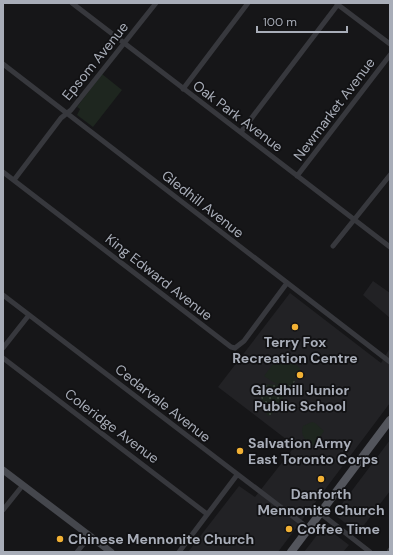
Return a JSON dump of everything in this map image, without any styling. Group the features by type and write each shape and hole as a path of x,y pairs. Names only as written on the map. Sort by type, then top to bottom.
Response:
{"main road":[{"path":"291,552 390,420"},
{"path":"3,470 111,552"}],"street":[{"name":"Oak Park Avenue","path":"72,3 241,132 354,221 390,247"},
{"name":"Epsom Avenue","path":"14,180 156,3"},
{"path":"183,89 248,3"},
{"path":"241,132 338,4 390,44"},
{"name":"Newmarket Avenue","path":"297,176 390,55"},
{"name":"Gledhill Avenue","path":"3,64 390,362"},
{"name":"King Edward Avenue","path":"3,172 231,347 235,348 244,341 287,283"},
{"path":"333,246 390,175"},
{"name":"Cedarvale Avenue","path":"3,295 308,528"},
{"path":"3,348 29,315"},
{"name":"Coleridge Avenue","path":"3,358 207,514"},
{"path":"179,552 237,475"},
{"path":"3,510 23,485"},
{"path":"320,513 370,552"},
{"path":"78,552 90,536"}],"shaded area":[{"path":"102,74 122,90 93,127 77,115 80,109 77,107"},
{"path":"373,281 390,293 390,318 363,295"},
{"path":"290,293 381,363 390,348 390,403 278,552 188,552 239,486 255,497 295,446 218,387"},
{"path":"280,355 283,355 300,368 300,372 295,378 283,385 275,383 264,376"},
{"path":"294,379 296,380 271,415 267,415 257,385 287,384"},
{"path":"312,422 324,431 315,445 312,446 305,439 302,429 303,426"},
{"path":"390,440 390,491 358,533 335,515 335,513"},
{"path":"324,526 349,545 343,552 304,552"}],"place":[{"name":"Terry Fox Recreation Centre","path":"295,327"},
{"name":"Gledhill Junior Public School","path":"300,375"},
{"name":"Salvation Army East Toronto Corps","path":"240,451"},
{"name":"Danforth Mennonite Church","path":"321,479"},
{"name":"Coffee Time","path":"289,529"},
{"name":"Chinese Mennonite Church","path":"60,539"}]}
